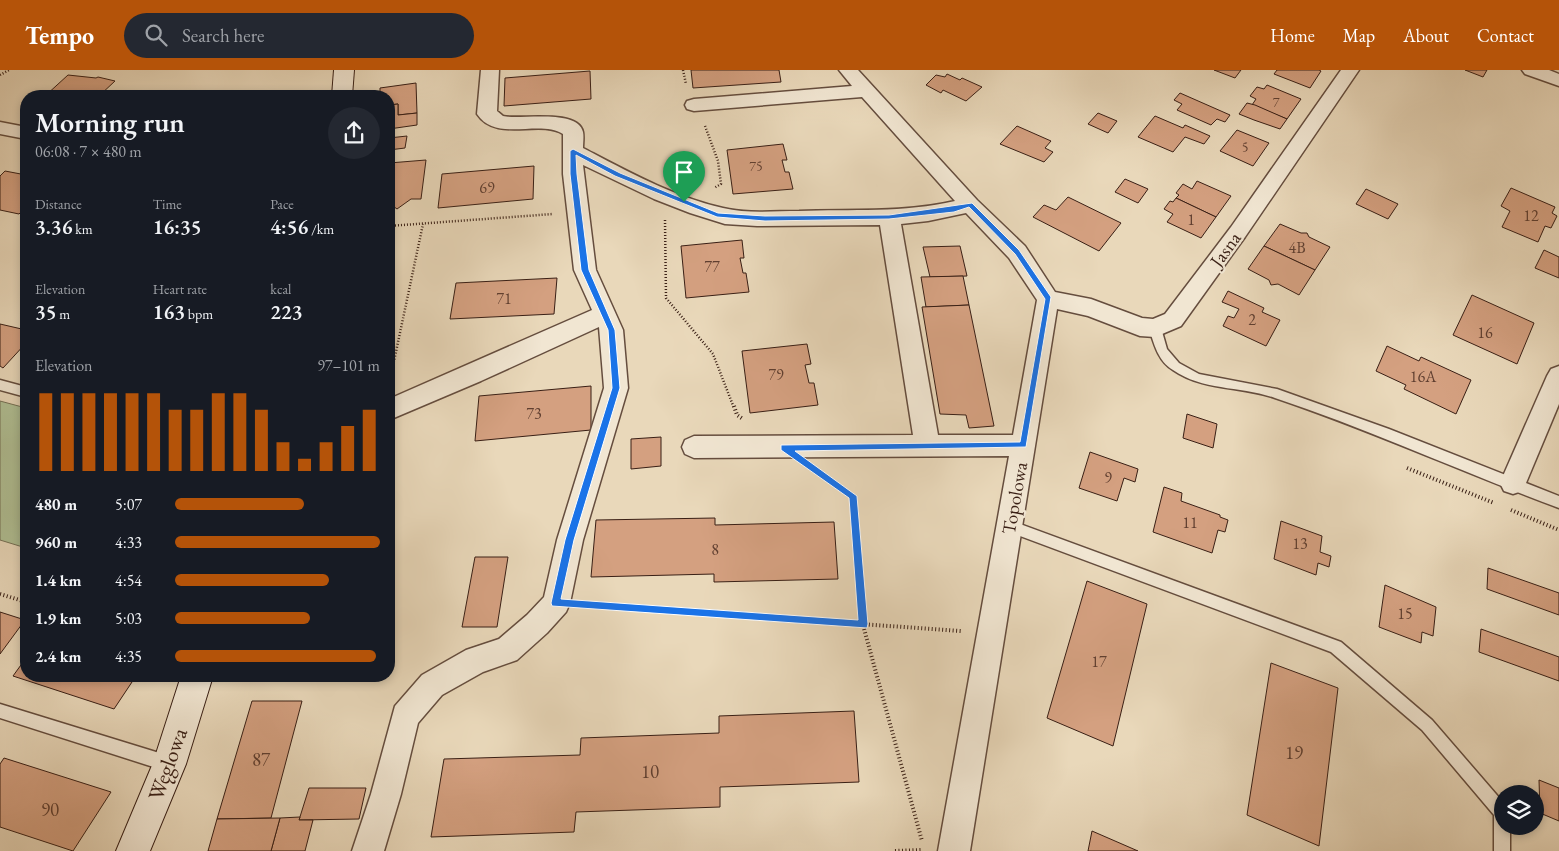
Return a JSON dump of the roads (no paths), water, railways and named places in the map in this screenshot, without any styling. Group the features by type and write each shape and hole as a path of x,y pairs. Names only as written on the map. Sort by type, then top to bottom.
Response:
{"street":[{"path":"342,90 344,70"},
{"path":"368,851 386,794 405,716 432,685 476,660 507,650 537,624 556,603 570,540 616,388 612,330 585,270 578,212 573,130 565,124 550,120 504,124 494,120 487,114 490,70"},
{"path":"848,70 970,205 1017,252 1048,299 1092,308 1140,327 1154,328"},
{"name":"Jasna","path":"1154,328 1173,320 1238,232 1350,70"},
{"path":"1531,70 1559,80"},
{"path":"694,105 868,91"},
{"path":"0,128 20,132"},
{"path":"573,151 664,195 717,215 765,219 889,217 954,209 970,205"},
{"path":"889,217 927,445"},
{"name":"Topolowa","path":"954,851 1048,299"},
{"path":"395,407 605,314"},
{"path":"1513,484 1559,376"},
{"path":"694,447 1023,445"},
{"name":"Węglowa","path":"133,851 169,764 195,682"}],"lane":[{"path":"1154,328 1162,351 1174,366 1197,378 1273,392 1559,502"},
{"path":"0,385 20,390"},
{"path":"1009,526 1336,647 1427,725 1502,812 1502,851"},
{"path":"0,711 169,764"}]}
